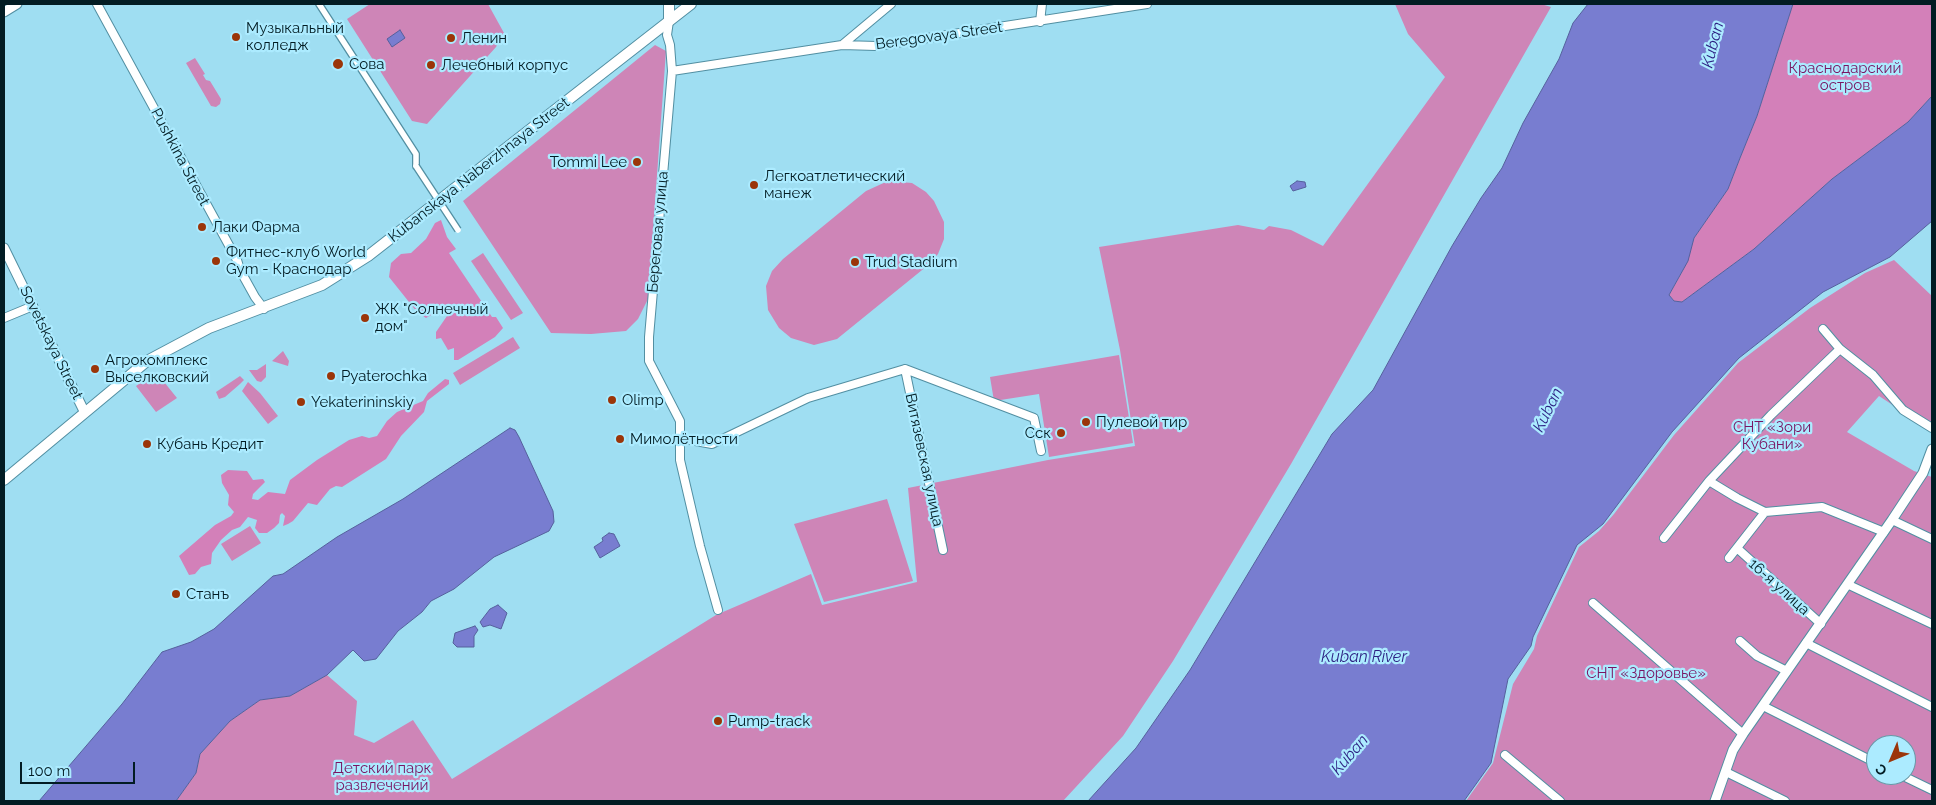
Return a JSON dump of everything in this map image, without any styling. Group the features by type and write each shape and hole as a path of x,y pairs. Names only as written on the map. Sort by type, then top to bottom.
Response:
{"main road":[{"path":"669,4 669,21"},
{"name":"Kubanskaya Naberzhnaya Street","path":"4,480 124,378 167,349 209,328 264,309 322,285 368,256 691,4"}],"street":[{"path":"4,12 17,4"},
{"name":"Pushkina Street","path":"97,4 237,260 240,270 264,309"},
{"path":"318,4 416,154 416,166 458,230"},
{"path":"842,45 891,4"},
{"path":"1040,22 1042,4"},
{"name":"Beregovaya Street","path":"672,71 842,45 876,46 1147,4"},
{"name":"Береговая улица","path":"669,21 667,35 670,45 672,71 648,347 649,361 680,421 680,460 700,546 718,610"},
{"name":"Sovetskaya Street","path":"4,248 84,411"},
{"path":"4,318 33,306"},
{"path":"1823,329 1840,349 1873,375 1903,410 1932,428"},
{"path":"1664,538 1709,481 1772,415 1840,349"},
{"path":"680,438 712,444 808,398 905,369 1034,418 1041,451"},
{"name":"Витязевская улица","path":"905,369 943,550"},
{"path":"1715,801 1733,750 1892,520 1922,473 1932,449"},
{"path":"1709,481 1736,498 1765,512 1822,508 1884,532"},
{"path":"1729,558 1738,549 1765,512"},
{"path":"1892,520 1932,539"},
{"name":"16-я улица","path":"1738,549 1821,624"},
{"path":"1849,584 1932,624"},
{"path":"1593,603 1743,734"},
{"path":"1740,641 1757,656 1787,671"},
{"path":"1806,643 1932,707"},
{"path":"1763,706 1866,758"},
{"path":"1505,755 1560,801"},
{"path":"1726,772 1785,801"},
{"path":"1916,782 1932,790"}],"green space":[{"path":"370,4 488,4 504,33 496,47 427,124 412,121 347,19"},
{"name":"Детский парк развлечений","path":"1395,4 1541,4 1551,7 1291,464 1173,661 1123,736 1063,801 176,801 196,773 200,754 230,721 260,700 290,696 327,675 357,701 354,735 374,743 413,720 452,779 716,615 811,574 822,605 917,582 908,488 1048,460 1135,446 1120,350 1099,247 1238,225 1264,230 1269,226 1291,230 1323,246 1445,77 1408,34"},
{"name":"Краснодарский остров","path":"1793,4 1932,4 1932,96 1908,122 1832,179 1754,249 1682,302 1674,301 1669,295 1682,272 1694,238 1728,189 1757,116"},
{"path":"655,45 666,51 648,299 638,319 626,331 591,334 551,333 463,201"},
{"path":"195,58 205,74 203,75 206,80 210,81 221,99 220,104 216,107 211,106 186,63"},
{"name":"Trud Stadium","path":"888,181 912,183 926,192 934,201 944,222 944,239 938,254 927,266 837,339 814,345 791,338 779,328 768,310 766,286 772,271 783,259 866,191"},
{"path":"441,220 447,237 456,249 449,253 492,317 496,317 503,328 495,337 458,360 454,360 454,348 448,350 441,338 436,339 436,332 447,316 446,311 438,311 426,318 417,312 389,277 391,263 401,254 411,253 426,239 435,223"},
{"path":"483,253 523,313 511,320 471,261"},
{"path":"1894,260 1932,296 1932,431 1879,396 1847,432 1914,471 1932,477 1932,801 1466,801 1493,763 1513,684 1534,649 1537,636 1579,547 1599,531 1614,514 1674,435 1738,363 1810,308 1865,273"},
{"path":"513,337 520,348 460,385 453,373"},
{"path":"283,351 289,361 288,366 272,361"},
{"name":"Пулевой тир","path":"1119,355 1133,443 1049,457 1039,394 994,401 990,377"},
{"path":"266,364 266,377 261,382 257,381 249,370 257,370"},
{"path":"156,372 177,398 156,412 136,386"},
{"path":"240,376 244,380 225,397 219,399 216,392"},
{"path":"445,379 449,380 449,384 427,401 424,412 401,436 386,459 342,487 336,486 330,489 317,505 308,503 293,521 283,526 285,516 282,513 279,523 267,533 259,533 255,528 257,520 248,517 240,527 232,530 221,540 212,553 211,564 201,567 195,574 189,575 179,556 215,525 231,516 234,512 228,505 229,495 222,483 221,475 228,470 247,471 253,480 263,479 265,482 253,494 252,499 258,500 268,492 285,494 290,480 317,460 349,440 362,436 369,438 377,436 387,421 397,412 423,401 428,393"},
{"path":"248,382 260,393 278,416 268,424 242,391"},
{"path":"887,499 913,581 824,602 794,524"},
{"path":"250,526 261,543 232,561 221,544"}],"water":[{"name":"Kuban River","path":"1588,4 1793,4 1757,116 1728,189 1694,238 1688,261 1669,295 1674,301 1682,302 1754,249 1832,179 1908,122 1932,96 1932,221 1890,257 1823,292 1739,358 1672,432 1603,524 1577,545 1533,637 1531,646 1508,679 1491,763 1464,801 1088,801 1136,748 1190,670 1332,434 1373,390 1452,246 1502,168 1523,123 1559,59 1573,23"},
{"path":"400,30 405,38 392,47 387,39"},
{"path":"1297,181 1305,182 1306,187 1293,191 1290,186"},
{"path":"510,428 515,430 519,437 553,511 554,522 549,531 494,557 454,589 431,601 422,612 398,631 376,659 364,661 353,650 327,675 290,696 260,700 230,721 200,754 196,773 176,801 39,801 122,704 162,652 191,642 214,629 273,576 283,574 337,537 403,499"},
{"path":"609,533 614,534 620,546 600,558 594,547 603,541 602,538"},
{"path":"498,605 507,613 501,629 490,625 483,627 480,622 490,609"},
{"path":"475,626 478,630 474,636 474,647 457,647 453,643 455,633"}],"place":[{"name":"Музыкальный колледж","path":"236,37"},
{"name":"Ленин","path":"451,38"},
{"name":"Сова","path":"338,64"},
{"name":"Лечебный корпус","path":"431,65"},
{"name":"Tommi Lee","path":"637,162"},
{"name":"Легкоатлетический манеж","path":"754,185"},
{"name":"Лаки Фарма","path":"202,227"},
{"name":"Фитнес-клуб World Gym - Краснодар","path":"216,261"},
{"name":"Trud Stadium","path":"855,262"},
{"name":"ЖК \"Солнечный дом\"","path":"365,318"},
{"name":"Агрокомплекс Выселковский","path":"95,369"},
{"name":"Pyaterochka","path":"331,376"},
{"name":"Olimp","path":"612,400"},
{"name":"Yekaterininskiy","path":"301,402"},
{"name":"Пулевой тир","path":"1086,422"},
{"name":"Сск","path":"1061,433"},
{"name":"Мимолётности","path":"620,439"},
{"name":"Кубань Кредит","path":"147,444"},
{"name":"Станъ","path":"176,594"},
{"name":"Pump-track","path":"718,721"}],"water label":[{"name":"Kuban","path":"1713,45"},
{"name":"Kuban","path":"1548,410"},
{"name":"Kuban","path":"1350,755"}],"park label":[{"name":"СНТ «Зори Кубани»","path":"1772,436"},
{"name":"СНТ «Здоровье»","path":"1646,673"}]}
